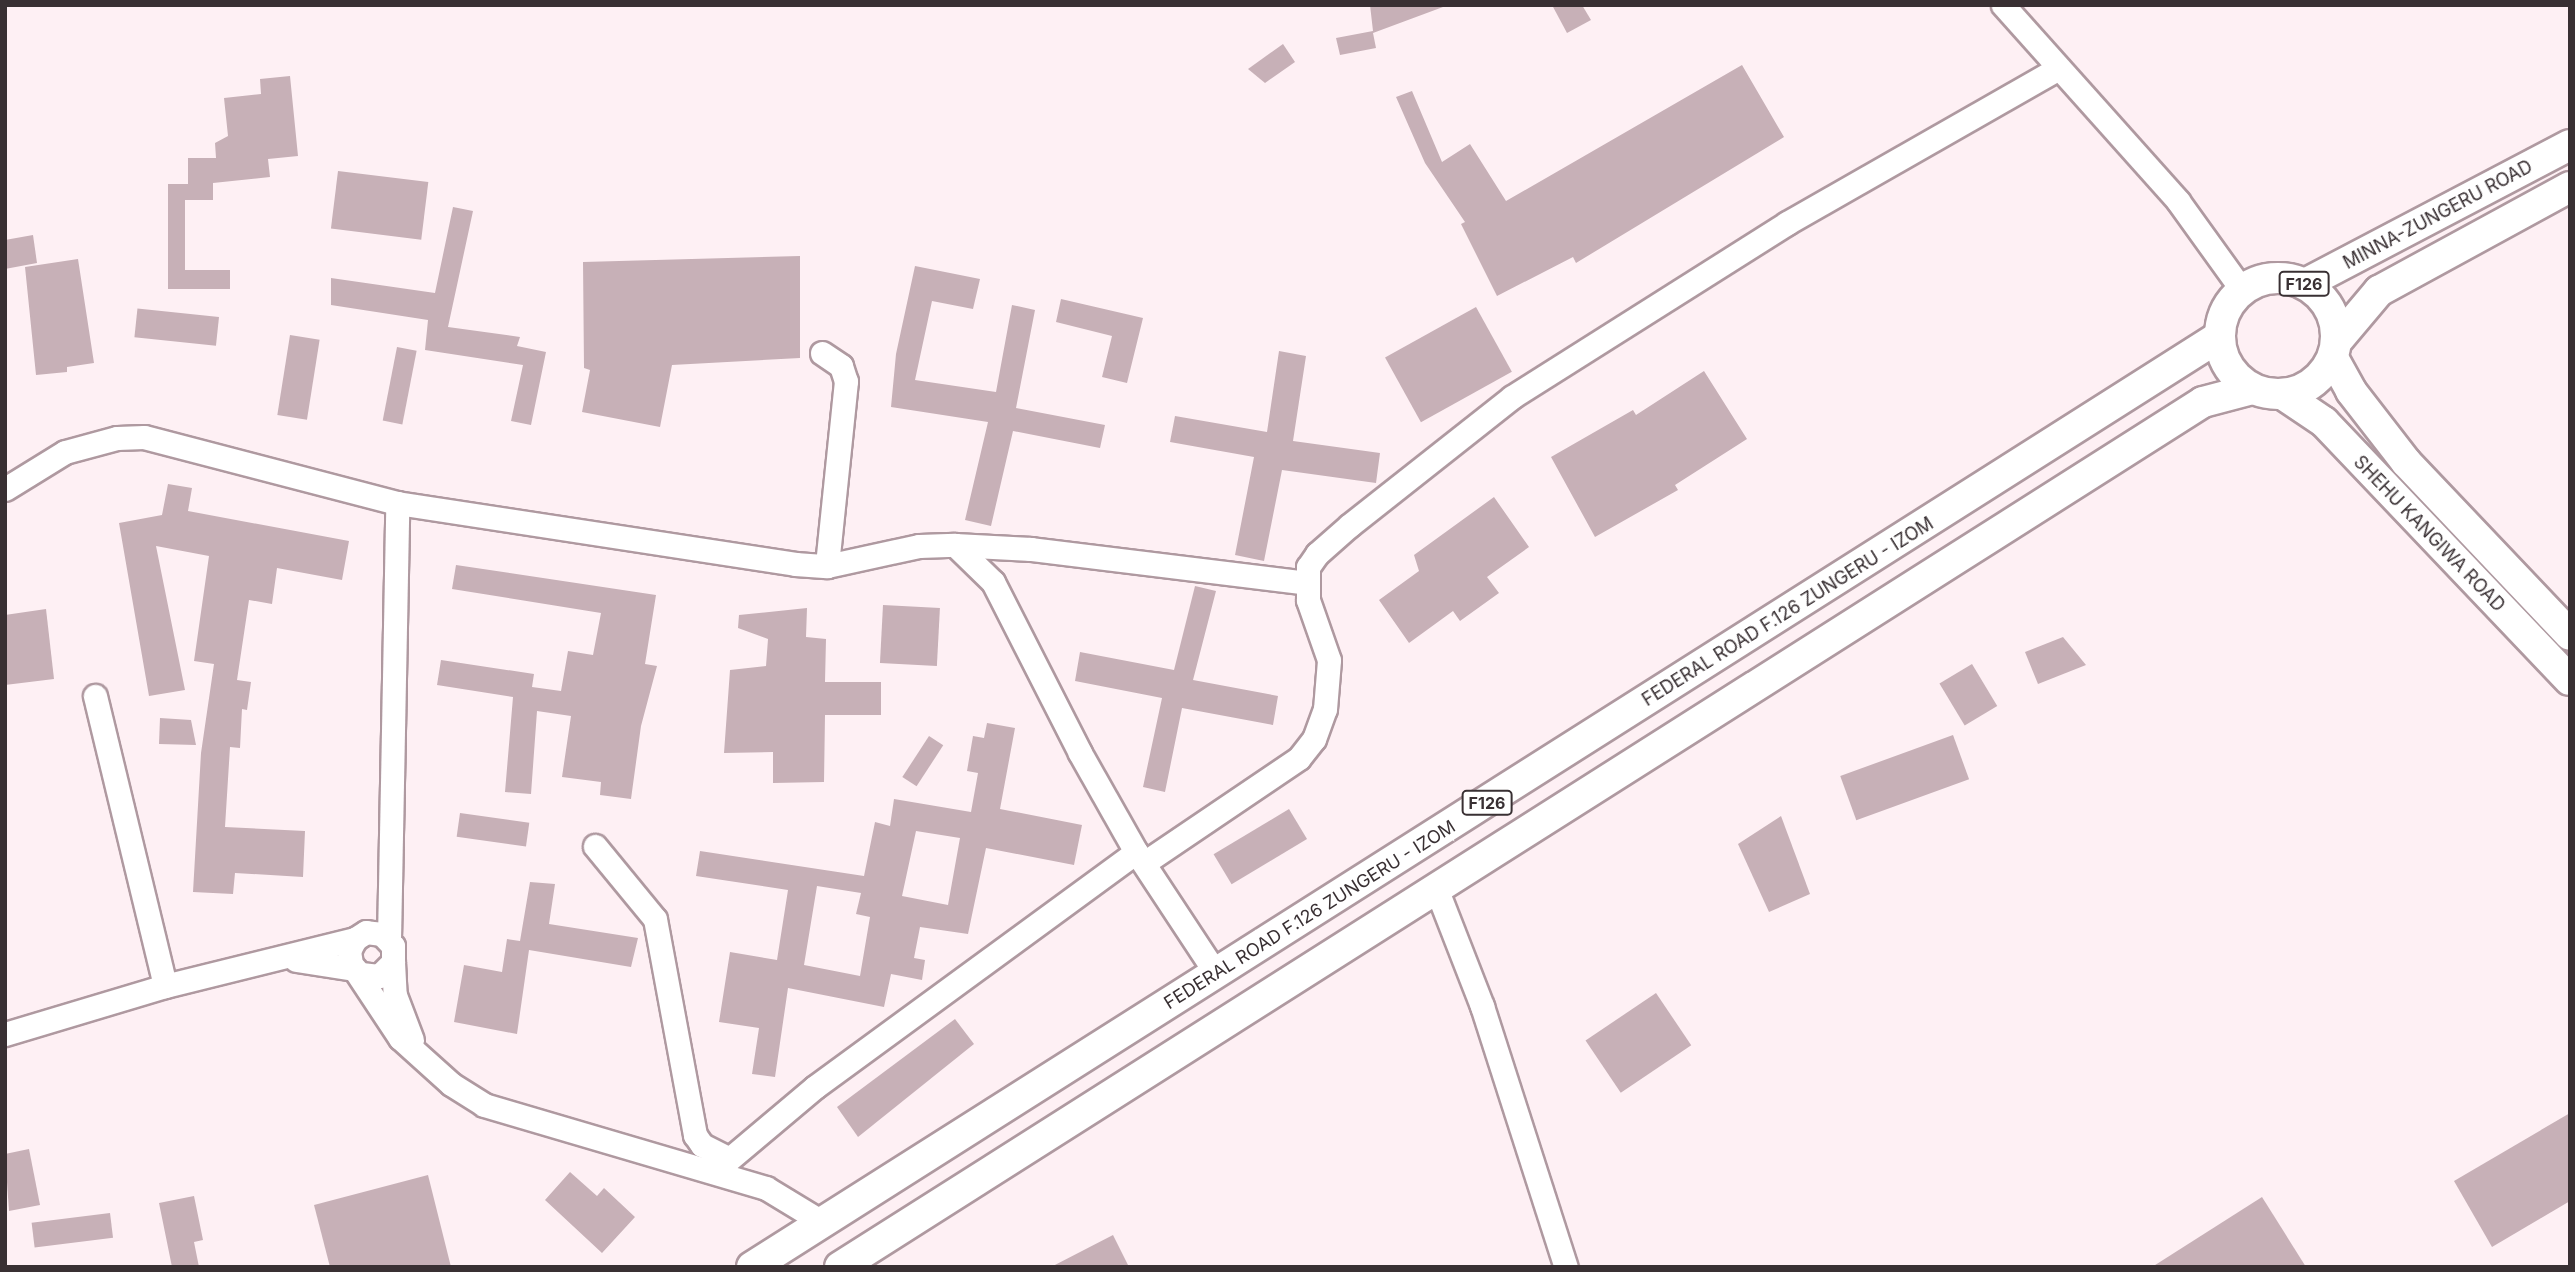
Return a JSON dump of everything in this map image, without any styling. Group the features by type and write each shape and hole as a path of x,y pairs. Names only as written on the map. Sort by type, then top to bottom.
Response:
{"main road":[{"name":"MINNA-ZUNGERU ROAD","path":"2305,284 2570,145"},
{"path":"2284,395 2313,383 2334,350 2379,291 2570,187"},
{"name":"F126","path":"2242,290 2280,278 2305,284 2330,308 2334,350"},
{"path":"2242,290 2222,319 2220,336 2229,367 2252,389"},
{"name":"FEDERAL ROAD F.126 ZUNGERU - IZOM","path":"752,1267 1217,975 2220,336"},
{"name":"SHEHU KANGIWA ROAD","path":"2334,350 2351,391 2406,462 2570,635"},
{"name":"F126","path":"849,1264 2203,401 2252,389 2284,395"},
{"name":"SHEHU KANGIWA ROAD","path":"2284,395 2324,422 2570,680"},
{"path":"1691,673 1717,710"}],"street":[{"path":"2003,5 2057,69 2178,201 2242,290"},
{"path":"722,1166 815,1087 1140,858 1299,758 1314,738 1325,709 1329,660 1306,583 1317,554 1513,397 1787,223 2057,69"},
{"path":"822,353 841,366 846,381 827,566"},
{"path":"5,489 65,452 117,438 144,438 397,503 827,566 919,546 955,545 1031,549 1306,583"},
{"path":"397,503 389,939 396,995 421,1059"},
{"path":"955,545 993,582 1080,753 1140,858 1217,975"},
{"path":"95,696 165,986"},
{"path":"595,845 655,919 695,1135 722,1166"},
{"path":"392,873 384,903 360,935 349,957 378,1008 421,1059 484,1105 722,1166 766,1188 822,1222"},
{"path":"1436,888 1482,1006 1566,1267"},
{"path":"5,1034 165,986 278,959 360,935 389,939"},
{"path":"278,959 379,976 393,962"}],"building":[{"path":"1370,5 1443,7 1373,33 1376,48 1340,55 1336,38 1373,31"},
{"path":"1552,5 1582,5 1591,20 1567,33"},
{"path":"1283,44 1295,62 1265,83 1248,69"},
{"path":"1742,65 1784,137 1576,263 1573,257 1497,296 1461,224 1465,222 1425,163 1396,97 1412,91 1442,162 1470,144 1506,201"},
{"path":"290,76 298,156 268,159 270,177 213,183 213,200 185,200 185,270 230,270 230,289 168,289 168,184 188,184 188,158 216,158 215,143 228,136 224,98 261,94 260,79"},
{"path":"338,171 428,182 421,240 331,229"},
{"path":"453,207 473,211 448,327 520,337 517,346 546,352 531,425 511,421 523,365 425,350 428,320 331,305 331,278 435,293"},
{"path":"33,235 37,263 5,269 5,240"},
{"path":"800,256 800,358 672,365 660,427 582,412 590,370 584,368 583,262"},
{"path":"78,259 94,363 67,367 67,372 36,375 25,267"},
{"path":"915,266 980,279 973,309 932,301 915,380 996,392 1012,305 1035,310 1016,408 1105,425 1100,448 1013,431 991,526 965,520 988,422 891,407 896,354"},
{"path":"1061,299 1143,318 1127,383 1102,377 1112,336 1056,322"},
{"path":"1476,307 1512,372 1421,422 1385,357"},
{"path":"137,308 219,317 216,346 134,337"},
{"path":"290,335 320,340 307,420 277,415"},
{"path":"397,347 417,351 402,424 383,421"},
{"path":"1279,351 1306,356 1293,441 1380,453 1376,483 1282,470 1264,561 1235,555 1254,457 1170,442 1175,416 1267,432"},
{"path":"1704,371 1747,439 1675,485 1678,490 1595,537 1551,457 1633,410 1636,415"},
{"path":"168,484 192,488 188,511 349,541 342,580 277,568 272,604 249,600 237,680 251,682 247,710 242,709 240,748 230,747 225,827 305,831 303,877 235,873 233,894 193,892 201,753 214,664 194,661 209,556 156,546 185,690 149,696 119,523 162,515"},
{"path":"1494,497 1529,547 1487,577 1499,593 1460,621 1453,611 1409,643 1379,600 1419,571 1414,555"},
{"path":"456,565 656,595 645,664 657,666 641,726 631,799 600,795 601,782 562,777 571,716 537,711 531,794 505,792 513,697 437,685 441,660 534,674 532,687 561,691 568,651 593,655 601,613 452,589"},
{"path":"1195,586 1216,591 1193,680 1278,696 1273,725 1182,708 1165,792 1143,787 1162,698 1075,681 1080,652 1174,670"},
{"path":"883,605 940,608 937,666 880,663"},
{"path":"807,608 806,637 826,639 825,682 881,682 881,715 825,715 824,782 773,783 773,752 724,753 730,670 766,666 768,639 738,628 739,615"},
{"path":"46,609 54,679 5,685 5,615"},
{"path":"2063,637 2086,665 2038,684 2025,652"},
{"path":"1972,664 1997,706 1965,726 1939,684"},
{"path":"160,718 191,720 196,745 159,744"},
{"path":"987,723 1015,728 1000,809 1082,825 1074,865 986,848 968,934 920,927 914,958 925,960 922,980 891,974 884,1007 788,988 775,1077 752,1074 759,1028 719,1022 730,952 777,960 788,890 696,876 700,851 864,876 875,822 890,826 894,799 971,812 978,773 967,771 973,736 984,738","holes":["916,831 960,838 948,905 902,896","817,886 861,893 856,914 870,917 860,976 804,965"]},
{"path":"1953,735 1969,779 1856,820 1840,776"},
{"path":"929,736 943,745 917,786 902,777"},
{"path":"1289,809 1307,839 1232,884 1214,854"},
{"path":"460,813 529,823 526,847 457,837"},
{"path":"1781,816 1810,894 1769,912 1738,844"},
{"path":"530,882 555,884 549,924 638,938 631,967 529,950 517,1034 454,1022 464,965 502,972 507,939 520,941"},
{"path":"1656,993 1691,1045 1621,1093 1586,1041"},
{"path":"955,1019 974,1044 858,1137 837,1107"},
{"path":"2570,1113 2570,1201 2492,1247 2454,1181"},
{"path":"29,1149 40,1205 9,1211 5,1154"},
{"path":"570,1172 597,1196 604,1188 635,1217 602,1253 545,1200"},
{"path":"428,1175 451,1267 330,1267 314,1205"},
{"path":"194,1196 203,1240 194,1242 199,1267 172,1267 159,1203"},
{"path":"2262,1197 2306,1267 2152,1267"},
{"path":"110,1213 113,1238 35,1247 32,1223"},
{"path":"1113,1235 1129,1267 1051,1267"}]}
